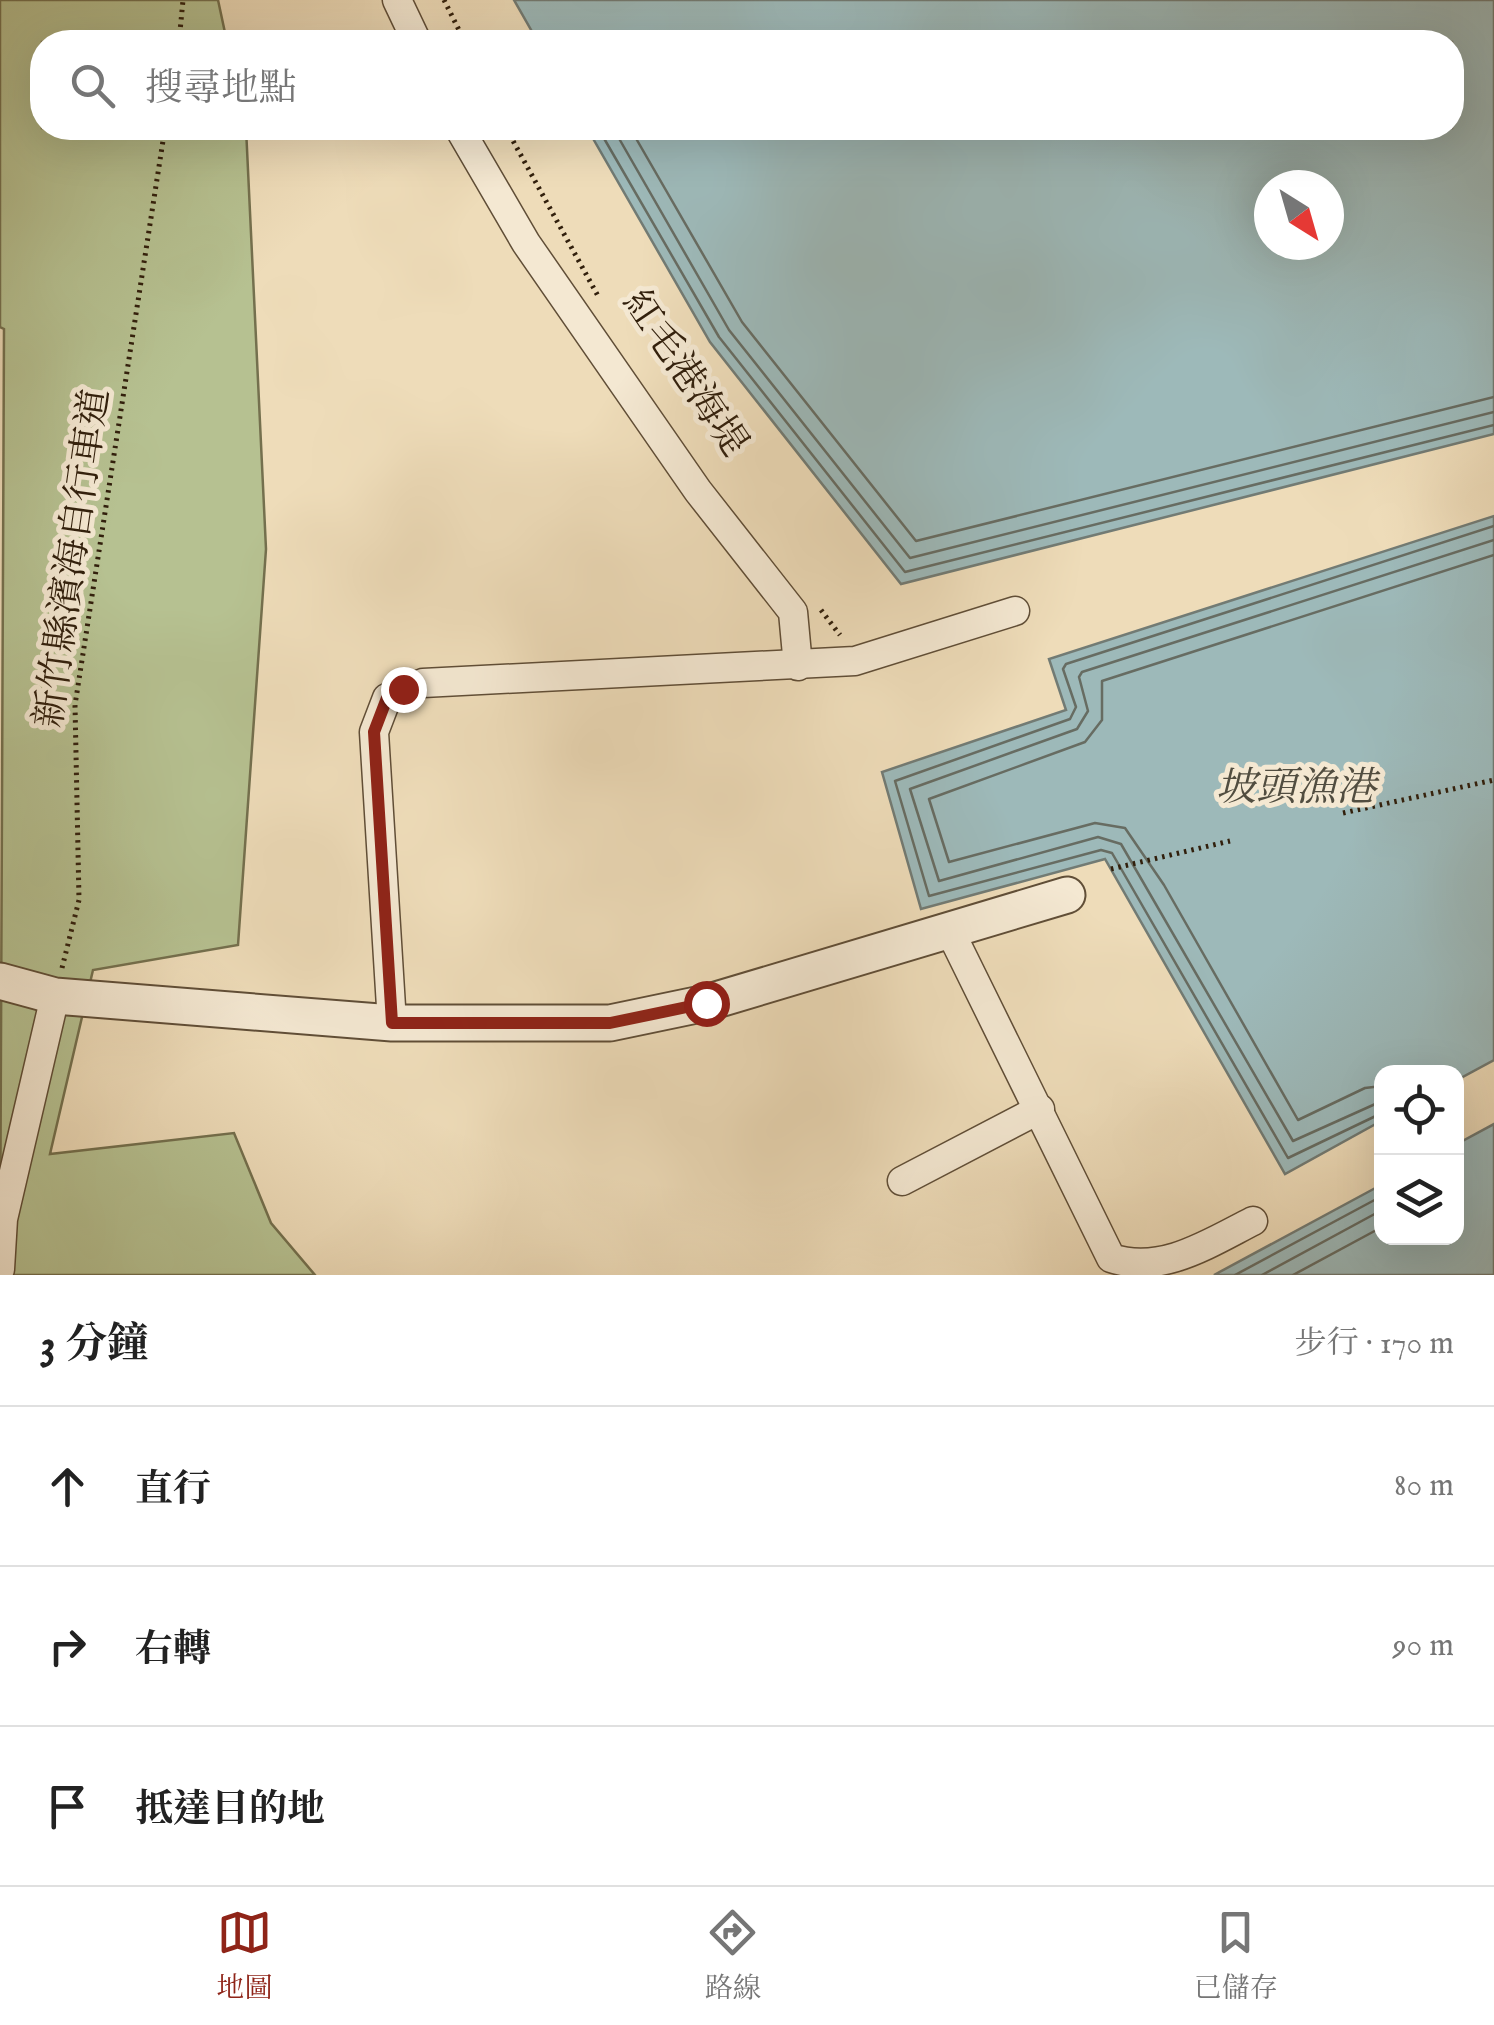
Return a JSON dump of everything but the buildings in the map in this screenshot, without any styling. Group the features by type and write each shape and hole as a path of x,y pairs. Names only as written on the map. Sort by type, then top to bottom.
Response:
{"street":[{"path":"397,0 412,30"},
{"path":"466,140 526,243 698,492 793,612 798,666"},
{"path":"392,1023 374,732 387,698 423,683 855,661 1015,611"},
{"path":"0,981 55,996 392,1023 610,1023 706,1003 1067,895"},
{"path":"950,931 1110,1258 1130,1268 1149,1269 1178,1260 1253,1221"},
{"path":"0,1270 2,1219 55,996"},
{"path":"902,1182 1040,1109"}],"path":[{"path":"180,30 184,0"},
{"path":"444,0 459,30"},
{"name":"新竹縣濱海自行車道","path":"55,996 79,900 76,705 164,140"},
{"name":"紅毛港海堤","path":"513,140 604,306"},
{"path":"818,607 840,635"},
{"path":"1343,812 1494,780"},
{"path":"1111,870 1230,840"}],"green space":[{"path":"0,0 218,0 224,30 30,30 30,140 247,140 266,549 238,945 93,970 50,1154 234,1133 271,1223 315,1275 0,1275 4,329 0,327"}],"water":[{"path":"514,0 1494,0 1494,434 901,584 710,342 594,140 1464,140 1464,30 531,30"},
{"name":"坡頭漁港","path":"1494,516 1494,1060 1464,1076 1464,1065 1374,1065 1374,1125 1285,1174 1105,859 921,909 882,772 1066,710 1049,659"},
{"path":"1494,1124 1494,1275 1214,1275 1374,1189 1374,1245 1464,1245 1464,1140"}],"route":[{"path":"403,689 387,698 374,732 392,1023 610,1023 706,1003"}]}
